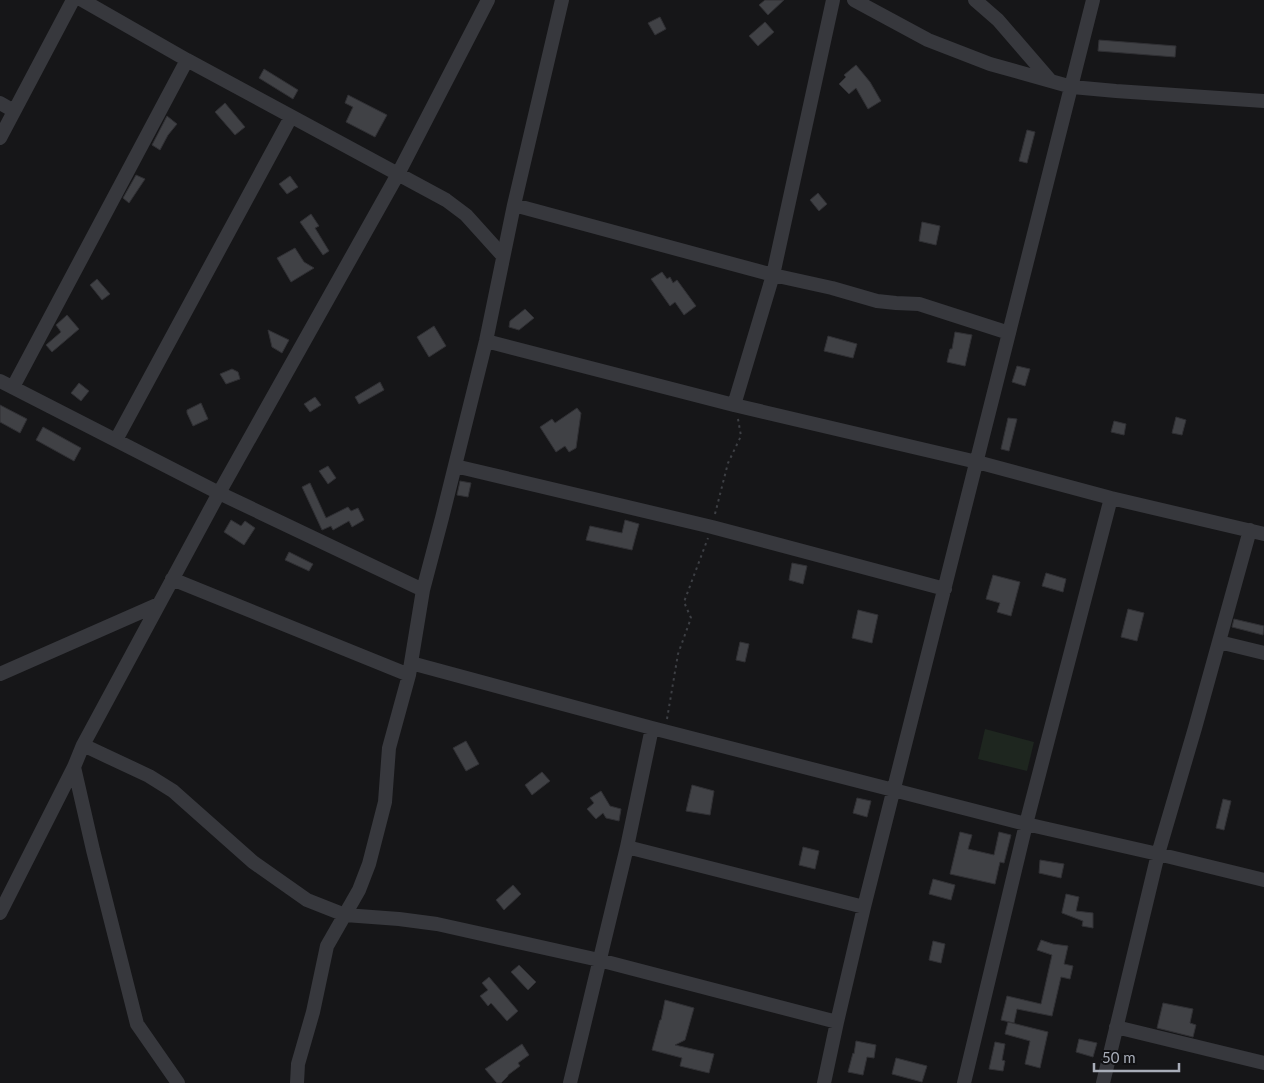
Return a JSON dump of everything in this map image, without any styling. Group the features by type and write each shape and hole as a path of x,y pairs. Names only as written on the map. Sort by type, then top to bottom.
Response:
{"street":[{"path":"0,138 73,0"},
{"path":"82,0 187,60 446,200 466,216 503,256"},
{"path":"0,913 84,745 172,579 398,174 488,0"},
{"path":"297,1083 298,1064 313,1012 327,946 359,890 369,864 385,802 389,748 410,669 423,590 486,341 514,205 562,0"},
{"path":"734,405 773,275 833,0"},
{"path":"854,0 928,40 990,64 1072,87 1116,92 1264,101"},
{"path":"975,0 998,20 1050,80"},
{"path":"824,1083 836,1022 864,907 1093,0"},
{"path":"13,387 187,60"},
{"path":"0,103 14,111"},
{"path":"116,440 291,117"},
{"path":"514,205 877,301 896,304 919,304 1010,333"},
{"path":"486,341 734,405 977,462 1111,498 1264,534"},
{"path":"0,380 219,493 423,590"},
{"path":"455,466 712,527 945,590"},
{"path":"964,1083 1026,824 1111,498"},
{"path":"1103,1083 1158,854 1250,530"},
{"path":"172,579 410,669 659,730 1026,824 1264,880"},
{"path":"0,674 159,604"},
{"path":"1219,642 1264,653"},
{"path":"570,1083 627,847 659,730"},
{"path":"84,745 149,776 173,791 261,868 307,900 345,915 437,924 600,960 836,1022"},
{"path":"74,767 137,1024 178,1083"},
{"path":"627,847 864,907"},
{"path":"1116,1027 1264,1064"}],"path":[{"path":"659,730 678,654 690,618 684,602 712,527 728,463 741,436 734,405"}],"shaded area":[{"path":"985,729 1034,742 1027,771 978,759"}],"building":[{"path":"765,0 784,0 768,15 759,5"},
{"path":"660,17 666,29 655,35 648,23"},
{"path":"765,22 774,32 758,46 749,36"},
{"path":"1099,40 1176,46 1175,57 1098,51"},
{"path":"856,65 870,82 881,101 868,109 856,88 849,94 839,84 846,77 844,75"},
{"path":"264,69 298,90 293,99 259,78"},
{"path":"348,95 387,115 375,137 346,122 353,107 345,103"},
{"path":"225,103 245,127 235,135 215,112"},
{"path":"167,116 177,124 168,135 160,150 152,145"},
{"path":"1027,130 1035,132 1027,163 1019,161"},
{"path":"136,175 145,179 129,203 123,198"},
{"path":"290,176 298,187 287,194 279,184"},
{"path":"818,193 827,204 819,211 810,200"},
{"path":"311,214 319,226 315,228 329,251 323,255 300,222"},
{"path":"922,222 940,226 936,245 919,241"},
{"path":"295,248 304,262 314,268 291,282 277,258"},
{"path":"662,272 667,279 670,277 673,283 677,280 696,306 684,315 675,302 670,306 651,279"},
{"path":"97,279 110,294 102,300 90,285"},
{"path":"525,309 534,318 519,330 509,327 510,321"},
{"path":"67,315 79,329 52,352 46,345 61,332 56,325"},
{"path":"434,326 446,346 429,357 417,337"},
{"path":"268,330 289,340 282,353 272,347"},
{"path":"955,332 972,335 965,366 947,362"},
{"path":"828,336 857,344 853,358 824,351"},
{"path":"1017,366 1030,369 1025,386 1012,382"},
{"path":"232,369 238,372 240,379 226,384 220,374"},
{"path":"380,382 384,390 359,404 355,397"},
{"path":"79,383 89,391 81,401 71,393"},
{"path":"315,397 321,405 310,412 304,404"},
{"path":"201,403 208,419 193,426 187,410"},
{"path":"0,405 27,419 20,433 0,422"},
{"path":"577,408 581,413 576,448 569,452 565,446 556,452 540,427 552,419 555,423"},
{"path":"1176,417 1186,420 1182,435 1172,433"},
{"path":"1008,418 1017,419 1009,451 1001,449"},
{"path":"1114,421 1126,424 1124,435 1111,432"},
{"path":"43,427 81,448 74,461 36,440"},
{"path":"328,466 336,478 328,484 319,471"},
{"path":"460,481 471,483 468,497 457,495"},
{"path":"310,483 326,518 348,507 351,511 358,508 364,520 352,527 349,521 333,530 331,526 322,530 302,487"},
{"path":"231,520 241,526 245,521 255,528 244,545 224,532"},
{"path":"625,520 639,524 632,550 586,540 590,526 622,533"},
{"path":"289,552 313,564 309,571 285,560"},
{"path":"792,563 807,566 803,584 789,580"},
{"path":"1046,573 1066,579 1063,592 1042,586"},
{"path":"993,575 1020,582 1011,616 997,612 1000,603 986,599"},
{"path":"1128,609 1144,613 1137,641 1121,637"},
{"path":"858,610 878,615 872,643 852,638"},
{"path":"1234,619 1264,626 1263,635 1232,627"},
{"path":"740,642 749,644 745,662 736,660"},
{"path":"466,741 479,764 466,771 453,748"},
{"path":"542,772 550,781 532,795 525,785"},
{"path":"692,785 714,791 710,815 686,811"},
{"path":"601,791 610,806 621,809 619,821 606,818 603,813 596,819 587,809 594,803 590,798"},
{"path":"857,798 871,801 867,817 853,813"},
{"path":"1223,799 1231,801 1224,830 1216,828"},
{"path":"960,832 972,835 968,849 994,855 999,832 1011,835 1004,863 1000,862 995,884 950,874"},
{"path":"803,847 819,851 815,869 799,865"},
{"path":"1040,860 1064,864 1061,878 1039,873"},
{"path":"933,879 955,885 951,900 929,894"},
{"path":"513,885 521,894 504,910 496,900"},
{"path":"1066,894 1079,897 1076,911 1093,913 1093,928 1082,926 1083,921 1062,913"},
{"path":"1041,940 1068,946 1064,964 1073,966 1070,979 1061,977 1052,1016 1017,1009 1014,1023 1001,1020 1007,996 1041,1004 1052,955 1037,950"},
{"path":"933,941 945,944 941,963 929,960"},
{"path":"519,965 536,982 528,990 511,972"},
{"path":"489,977 518,1011 507,1021 491,1003 488,1006 480,996 488,990 482,983"},
{"path":"665,1000 694,1008 685,1040 675,1045 714,1054 709,1073 680,1066 682,1058 652,1050"},
{"path":"1163,1003 1193,1009 1190,1023 1196,1025 1193,1037 1157,1028"},
{"path":"1008,1022 1048,1032 1040,1068 1025,1064 1030,1041 1005,1034"},
{"path":"1079,1039 1097,1043 1093,1057 1076,1052"},
{"path":"856,1041 876,1045 874,1058 867,1057 863,1075 848,1072"},
{"path":"995,1042 1005,1044 1002,1060 1005,1061 1003,1071 989,1069"},
{"path":"522,1044 529,1055 518,1063 520,1066 501,1083 497,1083 485,1069"},
{"path":"896,1058 927,1066 922,1082 892,1074"}]}
